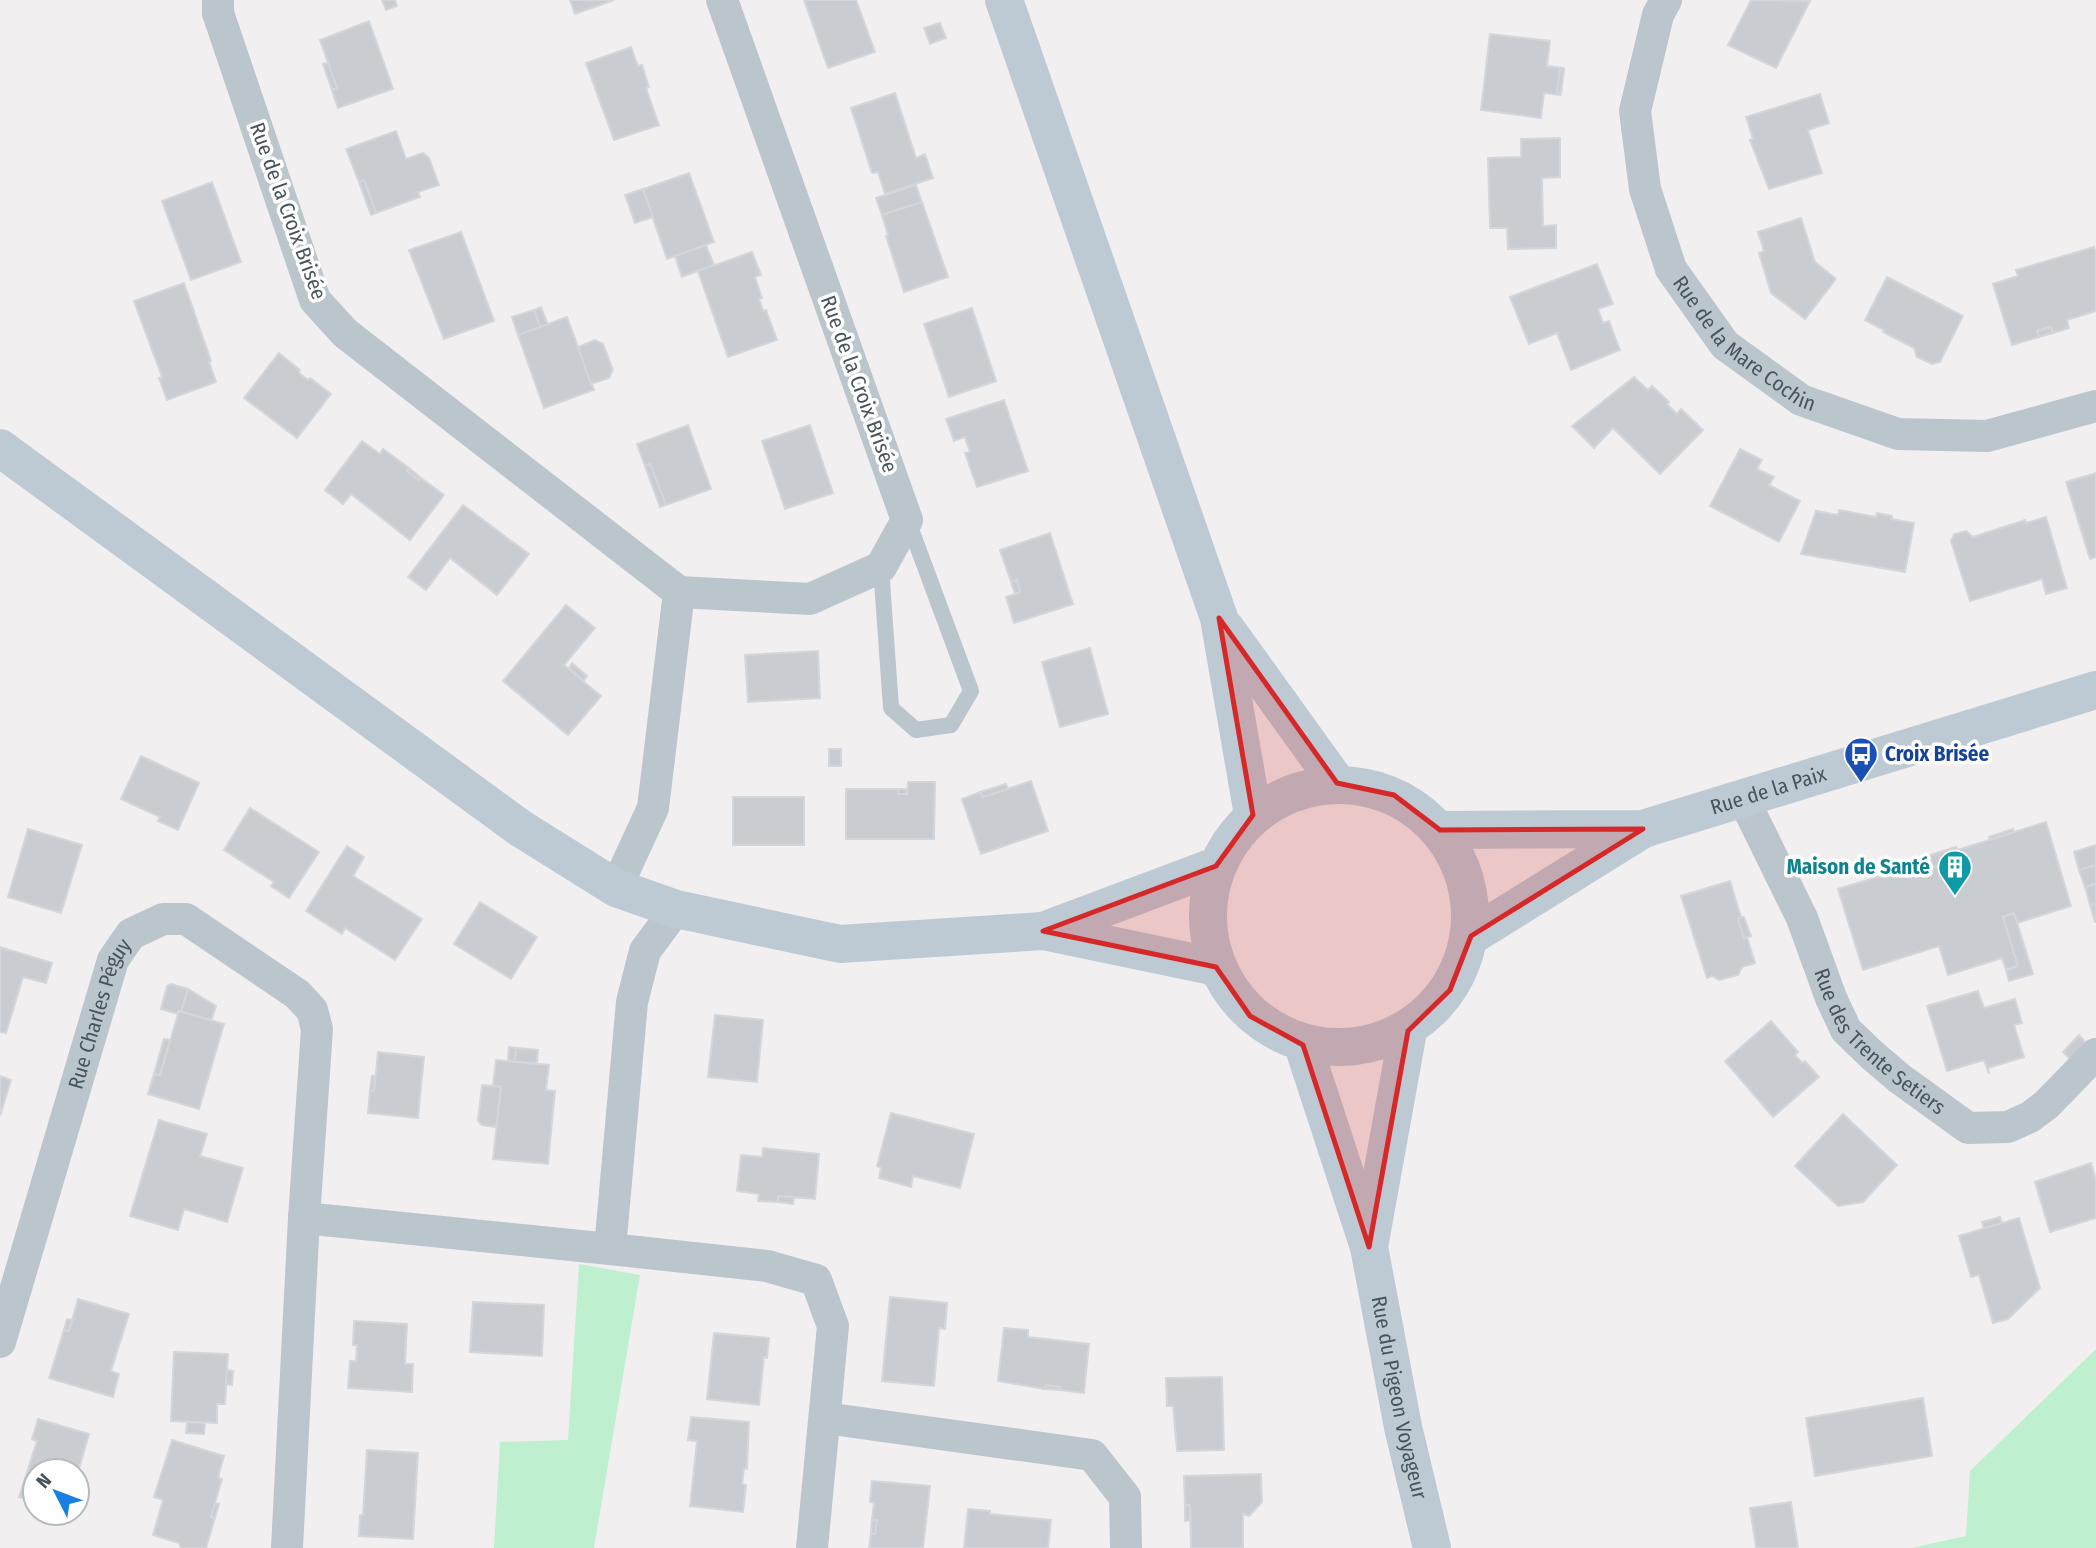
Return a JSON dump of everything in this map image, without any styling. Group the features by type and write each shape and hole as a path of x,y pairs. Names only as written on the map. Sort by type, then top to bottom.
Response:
{"main road":[{"path":"1004,0 1219,618 1253,815"},
{"path":"11,456 520,828 616,888 676,909 840,944 1043,931 1216,967"},
{"path":"1219,618 1337,783"},
{"name":"Rue de la Paix","path":"1471,936 1643,829 2096,690"},
{"path":"1337,783 1394,795 1440,830 1467,879 1471,936 1450,990 1408,1031 1357,1049 1303,1045 1250,1016 1216,967 1206,917 1216,866 1232,839 1253,815 1293,792 1337,783"},
{"name":"Rue de la Paix","path":"1440,830 1643,829"},
{"path":"1043,931 1216,866"},
{"name":"Rue du Pigeon Voyageur","path":"1368,1247 1408,1031"},
{"name":"Rue du Pigeon Voyageur","path":"1303,1045 1368,1247 1403,1427 1432,1548"}],"street":[{"name":"Rue de la Croix Brisée","path":"218,0 218,13 316,300 345,333 678,593"},
{"name":"Rue de la Croix Brisée","path":"722,0 907,520"},
{"name":"Rue de la Mare Cochin","path":"1666,0 1658,15 1634,111 1645,189 1671,270 1725,345 1801,400 1898,434 1987,436 2096,406"},
{"path":"616,888 653,808 678,593 810,599 881,567 907,520"},
{"name":"Rue des Trente Setiers","path":"1744,798 1802,918 1831,998 1846,1030 1899,1078 1968,1128 2008,1127 2030,1117 2046,1105 2096,1054"},
{"path":"610,1249 632,1003 645,951 676,909"},
{"name":"Rue Charles Péguy","path":"0,1342 113,960 131,934 163,919 186,919 297,994 312,1010 317,1029 287,1548"},
{"path":"304,1219 767,1266 816,1280 833,1326 812,1548"},
{"path":"825,1418 1092,1455 1125,1497 1126,1548"}],"lane":[{"path":"881,567 891,708 916,730 951,725 971,691 907,520"}],"highlighted area":[{"path":"1219,618 1337,783 1394,795 1440,830 1643,829 1471,936 1450,990 1408,1031 1369,1247 1303,1045 1250,1016 1216,967 1043,931 1216,866 1253,815"}],"green space":[{"path":"579,1264 640,1275 594,1548 494,1548 500,1442 568,1440"},
{"path":"2096,1349 2096,1548 1912,1548 1966,1536 1970,1471"}],"building":[{"path":"382,0 395,0 397,6 386,10"},
{"path":"570,0 614,0 575,14"},
{"path":"804,0 856,0 875,52 828,68"},
{"path":"1751,0 1810,1 1776,68 1728,45"},
{"path":"369,21 393,89 338,108 332,90 337,88 320,40"},
{"path":"940,23 946,38 930,44 924,28"},
{"path":"1490,34 1550,41 1547,66 1564,68 1560,69 1557,93 1561,95 1544,93 1541,118 1481,110"},
{"path":"631,47 638,66 642,65 649,87 646,88 659,125 614,140 586,63"},
{"path":"328,63 337,88 332,90 323,64"},
{"path":"1560,69 1564,69 1561,94 1557,93"},
{"path":"895,93 916,158 925,154 933,178 885,194 878,172 872,173 851,108"},
{"path":"1820,94 1829,123 1808,130 1822,173 1769,189 1750,140 1753,139 1746,117"},
{"path":"396,131 406,159 423,153 429,158 439,185 418,192 420,197 376,213 364,180 359,182 346,149"},
{"path":"1560,138 1560,177 1542,178 1543,226 1556,225 1556,248 1508,249 1507,228 1490,228 1488,158 1521,157 1521,139"},
{"path":"689,173 714,242 667,259 643,189"},
{"path":"364,180 376,213 371,215 359,182"},
{"path":"212,182 241,262 191,280 162,201"},
{"path":"916,185 922,202 882,215 876,198"},
{"path":"643,189 653,217 635,223 625,195"},
{"path":"922,202 948,277 904,292 882,215"},
{"path":"1801,218 1815,262 1836,279 1805,319 1771,293 1759,253 1764,251 1758,232"},
{"path":"461,232 494,321 444,339 409,250"},
{"path":"706,245 714,265 682,277 675,256"},
{"path":"2094,247 2096,311 2067,320 2069,328 2053,333 2051,327 2037,331 2039,337 2012,345 1993,284 2018,276 2016,270"},
{"path":"752,252 761,275 755,277 762,298 759,299 777,340 728,357 698,271"},
{"path":"1597,264 1613,304 1598,309 1603,323 1609,321 1620,350 1571,370 1557,333 1529,344 1510,297"},
{"path":"1887,277 1963,316 1940,362 1932,364 1917,357 1914,348 1865,320"},
{"path":"184,283 216,382 167,400 159,378 162,377 134,301"},
{"path":"541,307 548,325 540,327 534,310"},
{"path":"972,308 996,381 949,397 924,324"},
{"path":"534,310 540,327 518,335 512,317"},
{"path":"567,317 594,390 544,408 518,335"},
{"path":"2051,327 2053,333 2039,337 2037,331"},
{"path":"595,340 603,344 613,370 609,378 591,384 578,347"},
{"path":"279,353 300,370 299,373 331,394 297,438 244,398"},
{"path":"1634,377 1648,390 1652,386 1677,414 1681,409 1703,430 1660,474 1613,428 1594,448 1572,426"},
{"path":"1004,400 1028,471 977,487 965,453 970,452 965,437 954,441 946,419"},
{"path":"688,425 711,489 666,505 650,464 645,466 637,444"},
{"path":"810,425 833,493 785,509 762,441"},
{"path":"362,441 380,454 383,449 409,468 407,471 444,495 410,540 351,494 343,504 325,490"},
{"path":"1740,449 1762,460 1757,469 1774,477 1769,485 1800,501 1779,542 1710,506"},
{"path":"650,464 666,505 660,507 645,466"},
{"path":"409,468 421,478 419,480 407,471"},
{"path":"2096,473 2096,557 2090,559 2066,482"},
{"path":"463,505 529,554 497,595 450,558 426,590 408,577"},
{"path":"1839,510 1876,517 1877,513 1892,516 1891,519 1914,523 1905,572 1801,554 1816,511 1838,515"},
{"path":"2046,517 2067,588 2046,594 2042,579 1970,601 1951,541 1954,534 1966,531 1973,537 2025,520 2026,523"},
{"path":"1050,533 1073,604 1014,623 1006,597 1020,592 1017,580 1011,582 1000,550"},
{"path":"1017,580 1020,592 1015,594 1011,582"},
{"path":"566,605 595,628 564,665 601,696 568,735 503,681"},
{"path":"1090,648 1108,714 1060,727 1042,662"},
{"path":"818,651 820,698 748,702 745,655"},
{"path":"572,663 587,676 584,681 569,668"},
{"path":"829,749 841,749 841,766 829,766"},
{"path":"141,756 199,783 178,830 158,821 160,817 121,799"},
{"path":"1031,781 1048,831 981,854 962,799 980,792 983,797"},
{"path":"908,782 935,782 934,839 846,839 846,789 898,789 898,794 907,794"},
{"path":"1006,784 1008,789 983,797 980,792"},
{"path":"898,789 907,789 907,794 898,794"},
{"path":"733,797 804,797 804,845 733,845"},
{"path":"250,808 319,852 289,898 271,886 274,882 224,850"},
{"name":"Maison de Santé","path":"2046,822 2071,906 2017,923 2014,913 2003,917 2018,966 2006,970 2002,958 1948,975 1939,946 1863,970 1838,889 1916,865 1918,872 1961,859 1957,850"},
{"path":"28,829 82,845 61,913 8,897"},
{"path":"2013,829 2014,832 1990,840 1989,837"},
{"path":"2096,845 2096,865 2079,870 2074,852"},
{"path":"347,846 364,857 353,876 422,919 395,960 345,928 342,934 306,911"},
{"path":"1956,847 1961,859 1918,872 1914,860"},
{"path":"2096,865 2096,884 2085,887 2079,870"},
{"path":"1730,881 1741,917 1738,919 1755,963 1742,967 1738,975 1719,980 1712,976 1707,978 1681,896"},
{"path":"2096,884 2096,903 2090,905 2085,887"},
{"path":"480,902 537,937 511,979 454,944"},
{"path":"2096,903 2096,922 2095,922 2090,905"},
{"path":"2014,913 2033,974 2009,981 2006,970 2018,966 2003,917"},
{"path":"1744,917 1751,936 1744,938 1738,919"},
{"path":"0,947 52,963 46,983 23,977 6,1033 0,1032"},
{"path":"171,984 188,989 178,1014 161,1009 167,986"},
{"path":"188,989 216,1006 211,1021 181,1012"},
{"path":"1978,991 1984,1008 2015,999 2022,1023 2014,1025 2024,1057 1988,1068 1989,1074 1984,1060 1947,1071 1927,1006"},
{"path":"179,1011 224,1024 199,1109 148,1094 154,1074 160,1075"},
{"path":"715,1015 763,1020 757,1082 708,1077"},
{"path":"1771,1021 1798,1052 1795,1055 1802,1063 1805,1061 1819,1077 1773,1117 1725,1061"},
{"path":"2079,1035 2088,1045 2072,1061 2063,1052"},
{"path":"164,1039 170,1040 160,1075 154,1074"},
{"path":"509,1047 516,1048 515,1062 508,1060"},
{"path":"516,1048 538,1050 537,1063 515,1062"},
{"path":"378,1052 424,1057 418,1118 368,1113 370,1090 374,1091"},
{"path":"496,1060 549,1065 546,1090 555,1091 548,1164 493,1159 501,1087 493,1086"},
{"path":"0,1076 11,1080 0,1116"},
{"path":"372,1076 375,1076 374,1091 370,1090"},
{"path":"482,1085 501,1087 496,1127 482,1125 478,1121"},
{"path":"891,1113 974,1134 960,1188 913,1176 911,1187 879,1178 881,1168 877,1166"},
{"path":"1843,1114 1897,1165 1863,1202 1838,1206 1795,1166"},
{"path":"159,1120 207,1134 200,1156 243,1168 227,1222 184,1209 178,1230 130,1216"},
{"path":"763,1148 819,1154 815,1199 778,1196 778,1202 758,1201 759,1194 737,1191 741,1155 762,1157"},
{"path":"2091,1163 2096,1180 2096,1218 2050,1232 2035,1182"},
{"path":"778,1196 794,1197 793,1204 778,1202"},
{"path":"2000,1217 2002,1224 1984,1229 1982,1222"},
{"path":"2019,1218 2040,1288 2008,1319 1993,1323 1979,1275 1971,1277 1959,1236"},
{"path":"890,1297 947,1303 945,1329 939,1328 934,1386 882,1381"},
{"path":"78,1299 129,1314 111,1371 119,1374 113,1397 49,1378 64,1330 69,1331"},
{"path":"473,1302 544,1305 542,1356 470,1352"},
{"path":"67,1319 72,1320 69,1331 64,1330"},
{"path":"354,1321 407,1324 405,1364 413,1364 412,1392 348,1388 350,1361 356,1361 357,1345 353,1345"},
{"path":"1004,1328 1028,1330 1028,1337 1089,1344 1084,1393 1059,1390 1060,1387 1046,1385 1045,1389 998,1381"},
{"path":"714,1333 769,1338 767,1358 764,1357 759,1405 707,1399"},
{"path":"174,1352 228,1354 225,1404 217,1404 217,1423 171,1421"},
{"path":"227,1370 233,1371 232,1385 226,1384"},
{"path":"1222,1377 1224,1450 1177,1451 1173,1406 1167,1406 1166,1378"},
{"path":"1046,1385 1060,1387 1059,1390 1045,1389"},
{"path":"1923,1398 1932,1456 1815,1476 1806,1418"},
{"path":"691,1417 749,1422 747,1469 744,1468 742,1484 746,1485 743,1512 690,1506 697,1441 688,1440"},
{"path":"38,1419 89,1434 82,1457 32,1457 37,1441 32,1439"},
{"path":"187,1422 205,1423 204,1434 186,1433"},
{"path":"172,1440 224,1456 218,1478 222,1479 211,1517 215,1518 206,1548 181,1548 179,1543 153,1535 163,1500 154,1497"},
{"path":"367,1450 418,1453 413,1539 359,1536"},
{"path":"1261,1474 1262,1502 1249,1516 1243,1514 1243,1548 1191,1548 1190,1505 1185,1505 1184,1476"},
{"path":"872,1481 930,1486 923,1548 869,1548 877,1520 872,1520"},
{"path":"1791,1502 1798,1548 1756,1548 1750,1508"},
{"path":"215,1503 219,1504 215,1518 211,1517"},
{"path":"1185,1505 1190,1505 1190,1520 1185,1521"},
{"path":"968,1509 1051,1520 1048,1548 964,1548"},
{"path":"872,1520 877,1520 875,1534 871,1534"}],"place":[{"name":"Croix Brisée","path":"1861,784"},
{"name":"Maison de Santé","path":"1955,897"}]}
